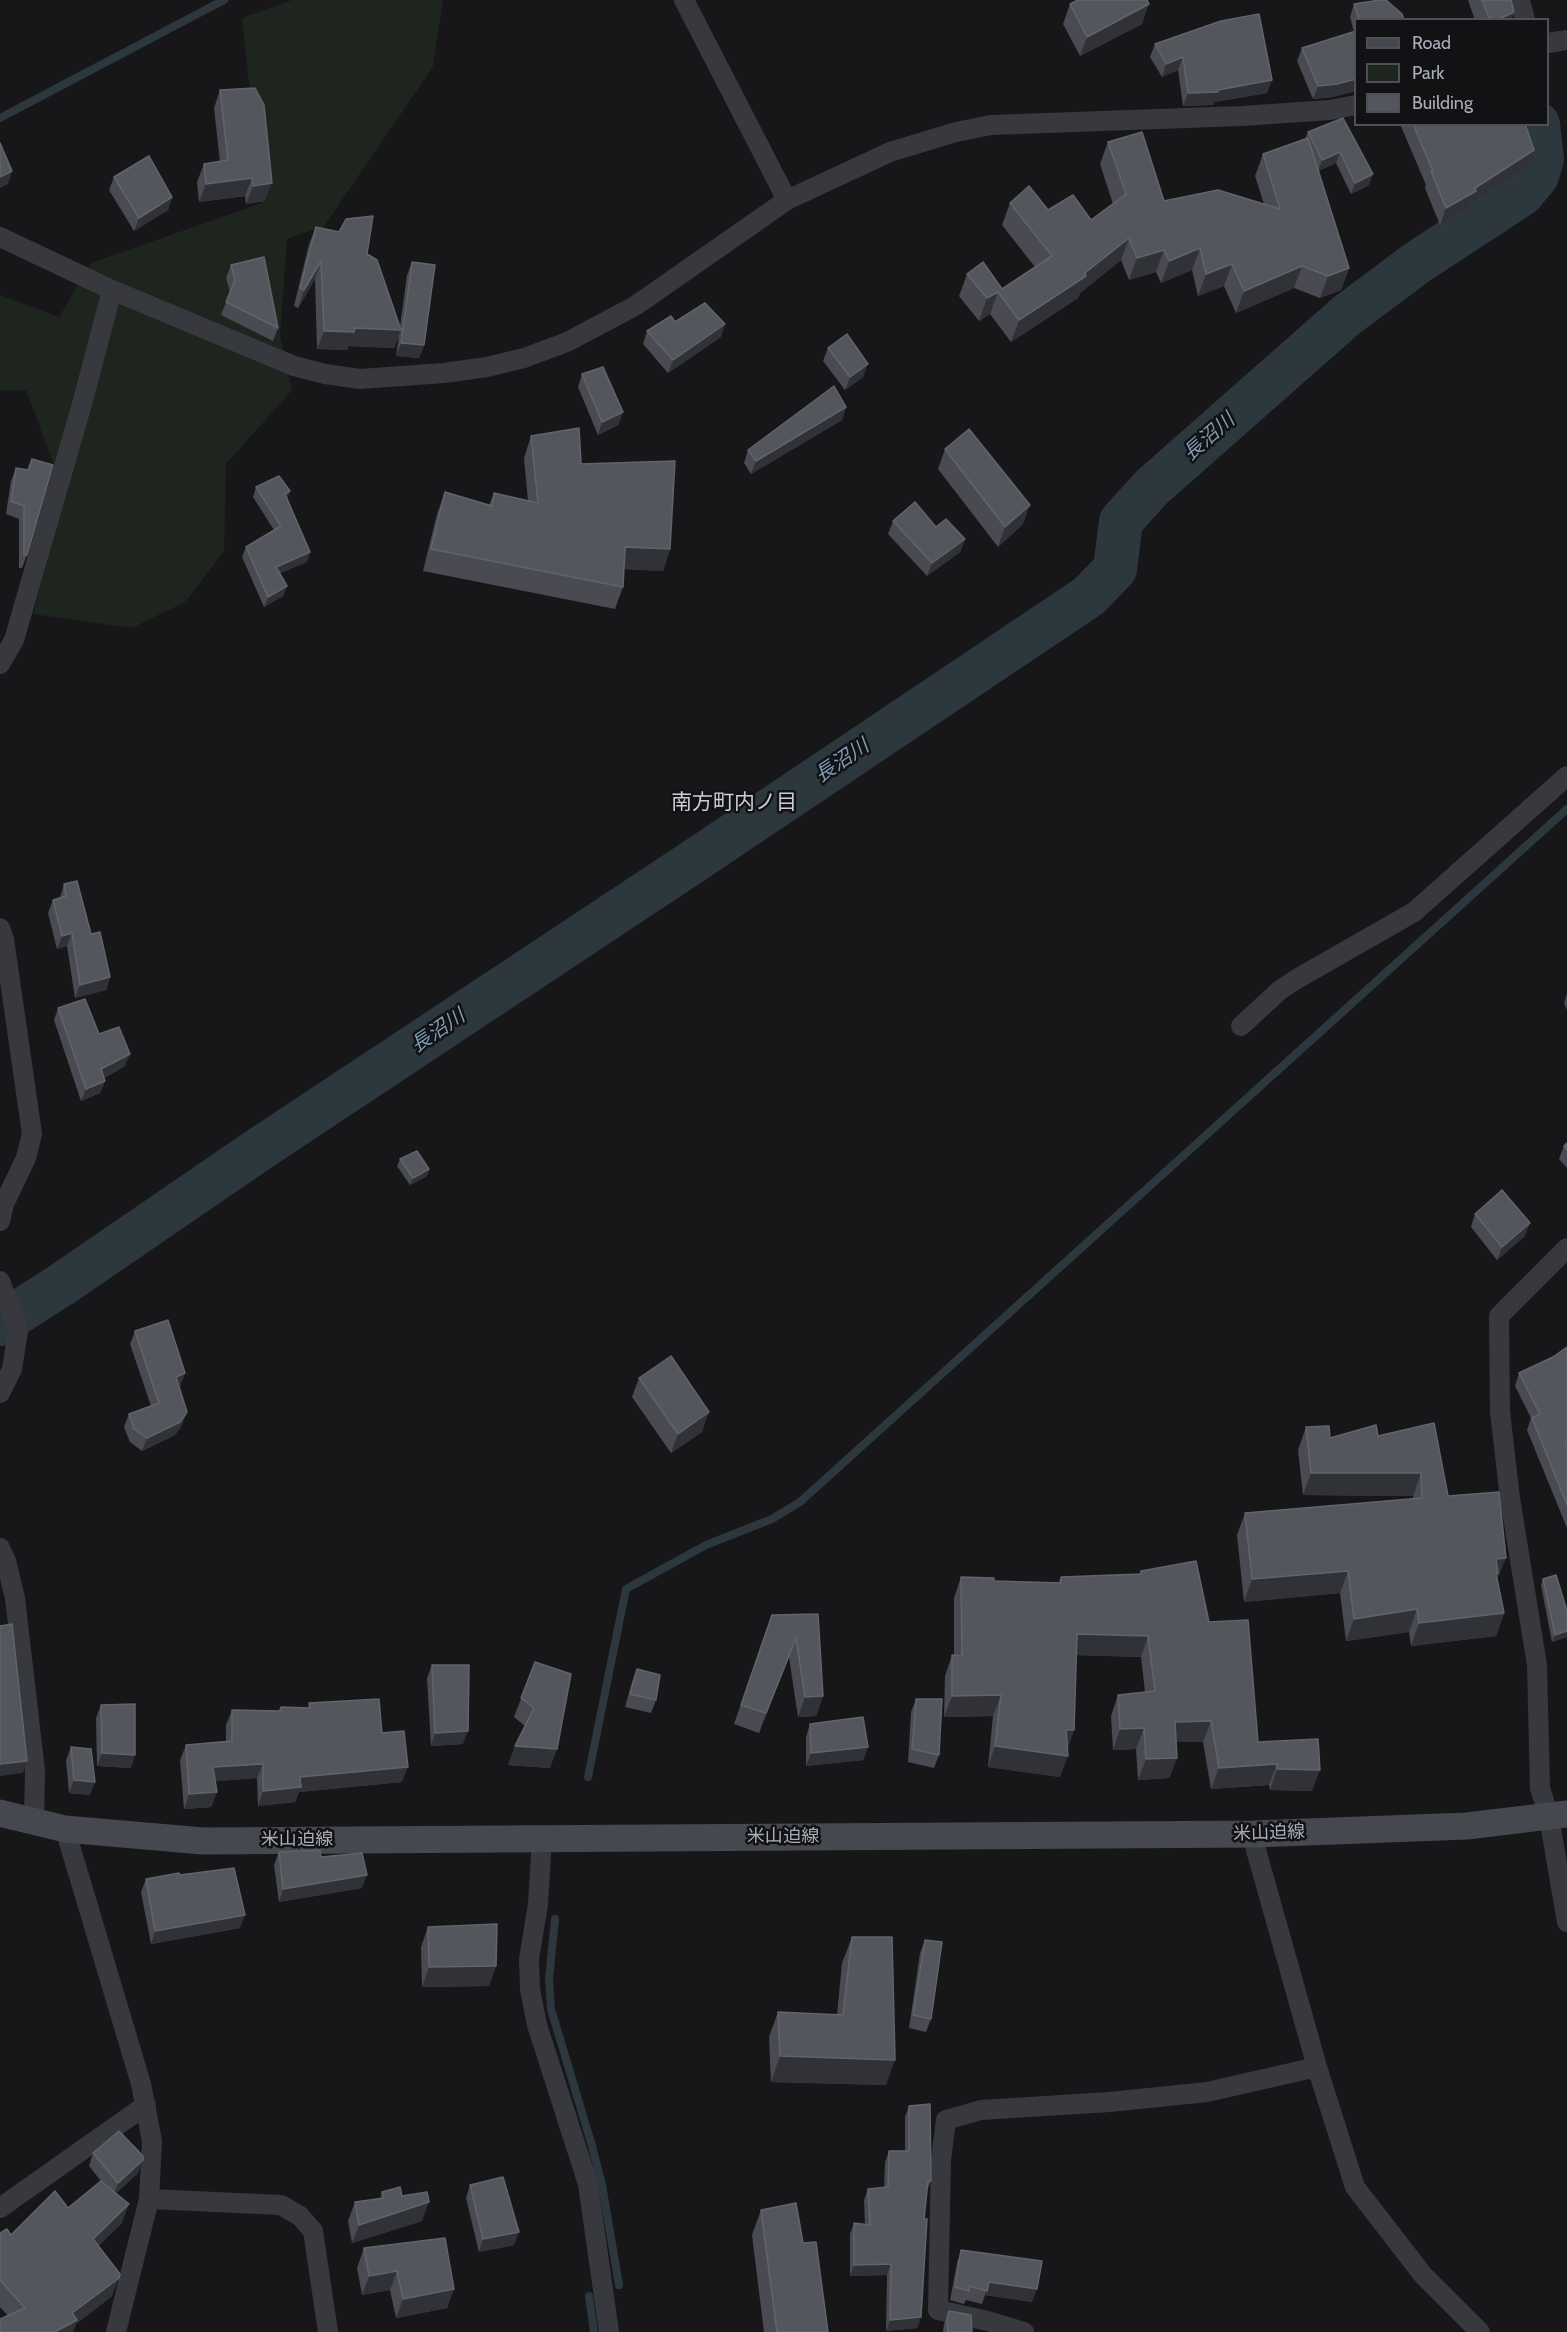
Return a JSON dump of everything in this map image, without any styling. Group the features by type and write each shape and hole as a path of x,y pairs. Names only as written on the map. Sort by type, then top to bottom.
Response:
{"main road":[{"name":"米山迫線","path":"0,1813 65,1829 203,1841 1254,1834 1467,1826 1558,1816"}],"street":[{"path":"684,0 787,200"},
{"path":"1520,0 1524,18"},
{"path":"1549,43 1567,40"},
{"path":"0,237 112,290 294,366 360,379 444,373 488,367 524,358 567,342 635,306 787,200 890,152 956,132 991,124 1220,117 1330,111 1354,105"},
{"path":"0,664 14,640 82,404 112,290"},
{"path":"1241,1026 1280,990 1295,980 1414,912 1567,776"},
{"path":"0,928 4,939 32,1134 26,1158 4,1204 0,1221"},
{"path":"1567,1248 1499,1316 1500,1412 1510,1498 1537,1665 1540,1788 1558,1816 1567,1922"},
{"path":"0,1281 18,1331 12,1369 0,1393"},
{"path":"0,1548 6,1561 15,1598 35,1771 34,1822"},
{"path":"65,1829 141,2084 152,2141 148,2199 116,2332"},
{"path":"1254,1834 1256,1850 1317,2067 1355,2187 1423,2276 1480,2332"},
{"path":"550,1838 529,1959 530,1989 537,2025 588,2184 609,2332"},
{"path":"1024,2332 938,2310 941,2160 946,2120 981,2109 1110,2102 1207,2092 1317,2067"},
{"path":"0,2208 146,2106"},
{"path":"148,2199 281,2205 300,2216 313,2231 328,2332"}],"green space":[{"path":"292,0 443,0 433,67 324,226 287,239 280,336 292,390 226,464 224,551 185,602 132,628 33,614 65,495 26,390 0,390 0,295 59,317 91,263 262,203 242,18"}],"building":[{"path":"1078,0 1147,0 1149,4 1087,37 1070,4"},
{"path":"1386,0 1402,14 1403,18 1358,18 1354,4"},
{"path":"1482,0 1511,0 1514,12 1501,18 1489,18"},
{"path":"1259,14 1272,80 1218,90 1218,92 1188,93 1183,57 1166,64 1155,44 1221,21"},
{"path":"1354,32 1354,80 1318,86 1302,48"},
{"path":"255,88 264,105 272,183 253,186 252,178 206,184 204,164 228,160 220,90"},
{"path":"1343,118 1373,174 1355,183 1340,152 1322,160 1308,132"},
{"path":"1414,126 1526,126 1534,150 1475,188 1476,191 1446,208 1431,171 1433,171"},
{"path":"1142,132 1164,201 1218,190 1280,209 1263,154 1308,138 1349,268 1328,276 1302,266 1244,291 1232,264 1206,274 1200,248 1169,261 1164,250 1137,258 1129,238 1085,273 1086,276 1019,320 998,292 987,298 967,274 983,262 1002,289 1052,256 1010,203 1029,186 1048,210 1073,195 1091,220 1126,194 1108,142"},
{"path":"0,143 12,171 0,177"},
{"path":"149,156 172,197 139,218 114,177"},
{"path":"373,216 367,254 377,260 401,330 355,328 354,332 324,331 321,261 304,290 300,288 316,227 339,232 346,219"},
{"path":"264,257 278,328 226,302 235,280 231,265"},
{"path":"412,262 435,265 424,345 401,343"},
{"path":"705,303 725,324 673,360 647,331 671,316 675,322"},
{"path":"847,334 868,364 850,377 828,348"},
{"path":"603,367 623,412 602,422 582,374"},
{"path":"834,386 846,407 756,461 748,450"},
{"path":"579,428 581,464 675,461 670,549 625,547 623,587 431,549 445,492 492,506 494,493 538,503 531,436"},
{"path":"969,429 1030,505 1005,527 945,449"},
{"path":"32,459 53,465 27,555 24,555 24,506 11,501 16,468 28,470"},
{"path":"279,476 290,491 285,494 310,552 276,567 287,586 268,597 246,547 281,526 256,487"},
{"path":"915,502 936,527 946,519 965,539 932,563 893,521"},
{"path":"77,881 91,934 100,932 110,977 80,985 72,933 62,936 53,900 66,896 64,884"},
{"path":"85,999 99,1034 119,1027 130,1054 101,1069 105,1081 86,1089 58,1008"},
{"path":"417,1151 429,1169 413,1178 400,1159"},
{"path":"1502,1190 1530,1223 1502,1247 1475,1214"},
{"path":"168,1320 185,1373 176,1377 187,1412 180,1422 147,1438 134,1429 129,1414 159,1403 135,1331"},
{"path":"1567,1347 1567,1441 1565,1442 1567,1448 1567,1505 1532,1418 1540,1414 1519,1373 1553,1357"},
{"path":"671,1356 709,1412 678,1434 639,1378"},
{"path":"1434,1423 1448,1496 1499,1492 1506,1558 1496,1559 1498,1573 1496,1574 1504,1613 1419,1623 1417,1609 1354,1619 1348,1571 1252,1579 1245,1513 1422,1498 1421,1473 1311,1473 1306,1427 1329,1426 1330,1438 1376,1425 1378,1436"},
{"path":"1196,1561 1209,1622 1248,1620 1258,1742 1318,1739 1320,1770 1277,1769 1277,1764 1219,1768 1211,1721 1175,1722 1177,1758 1146,1759 1144,1728 1120,1729 1118,1695 1155,1691 1148,1636 1077,1634 1074,1730 1066,1730 1068,1756 995,1746 1001,1695 952,1696 952,1655 962,1656 961,1577 994,1578 994,1581 1061,1583 1061,1577 1141,1574 1141,1571"},
{"path":"1556,1575 1567,1611 1567,1631 1555,1635 1543,1579"},
{"path":"818,1614 823,1696 805,1697 796,1638 766,1713 741,1705 772,1615"},
{"path":"12,1624 27,1761 0,1764 0,1626"},
{"path":"535,1662 571,1674 557,1749 515,1746 534,1708 521,1698"},
{"path":"432,1665 469,1665 468,1731 435,1733"},
{"path":"637,1669 660,1675 656,1700 630,1694"},
{"path":"379,1699 382,1733 404,1731 408,1767 300,1777 301,1787 263,1791 263,1764 213,1767 217,1792 189,1794 186,1745 232,1741 232,1710 280,1711 281,1707 310,1708 309,1703"},
{"path":"916,1699 942,1699 939,1755 912,1749"},
{"path":"135,1704 135,1755 102,1753 101,1705"},
{"path":"863,1717 868,1747 811,1753 810,1724"},
{"path":"71,1747 91,1749 95,1782 74,1780"},
{"path":"320,1850 321,1857 362,1853 367,1875 283,1889 279,1852"},
{"path":"234,1868 245,1915 155,1931 146,1879 179,1873 180,1875"},
{"path":"497,1924 496,1966 429,1967 428,1927"},
{"path":"852,1937 892,1937 895,2060 780,2056 778,2012 843,2015"},
{"path":"925,1940 942,1942 931,2019 913,2015"},
{"path":"930,2104 931,2181 928,2181 924,2219 927,2219 921,2317 890,2320 891,2264 854,2265 854,2223 870,2225 868,2189 888,2187 889,2151 909,2151 909,2106"},
{"path":"119,2131 143,2156 143,2160 118,2183 93,2153"},
{"path":"503,2177 519,2232 483,2239 470,2185"},
{"path":"101,2181 129,2204 93,2239 120,2274 119,2278 72,2313 77,2320 55,2332 0,2332 0,2319 25,2308 0,2280 0,2233 7,2229 11,2235 55,2191 68,2208"},
{"path":"400,2187 402,2196 427,2192 429,2202 359,2225 355,2202 384,2198 382,2192"},
{"path":"796,2203 803,2243 816,2242 828,2332 777,2332 761,2210"},
{"path":"445,2238 454,2289 403,2299 397,2271 369,2276 364,2248"},
{"path":"961,2250 1042,2261 1037,2289 989,2282 987,2291 969,2286 969,2291 955,2287"},
{"path":"949,2311 971,2315 972,2332 948,2332"}],"waterway":[{"path":"0,118 224,0"},
{"name":"長沼川","path":"0,1324 1089,596 1115,569 1121,521 1152,487 1347,315 1418,262 1522,194 1537,176 1542,159 1538,126"},
{"path":"588,1777 626,1589 706,1545 772,1519 800,1502 1567,809"},
{"name":"長沼川","path":"0,1328 1,1323"},
{"path":"555,1919 549,1979 551,2009 602,2185 619,2285"},
{"path":"589,2296 594,2332"}],"district":[{"name":"南方町内ノ目","path":"734,803"}]}
